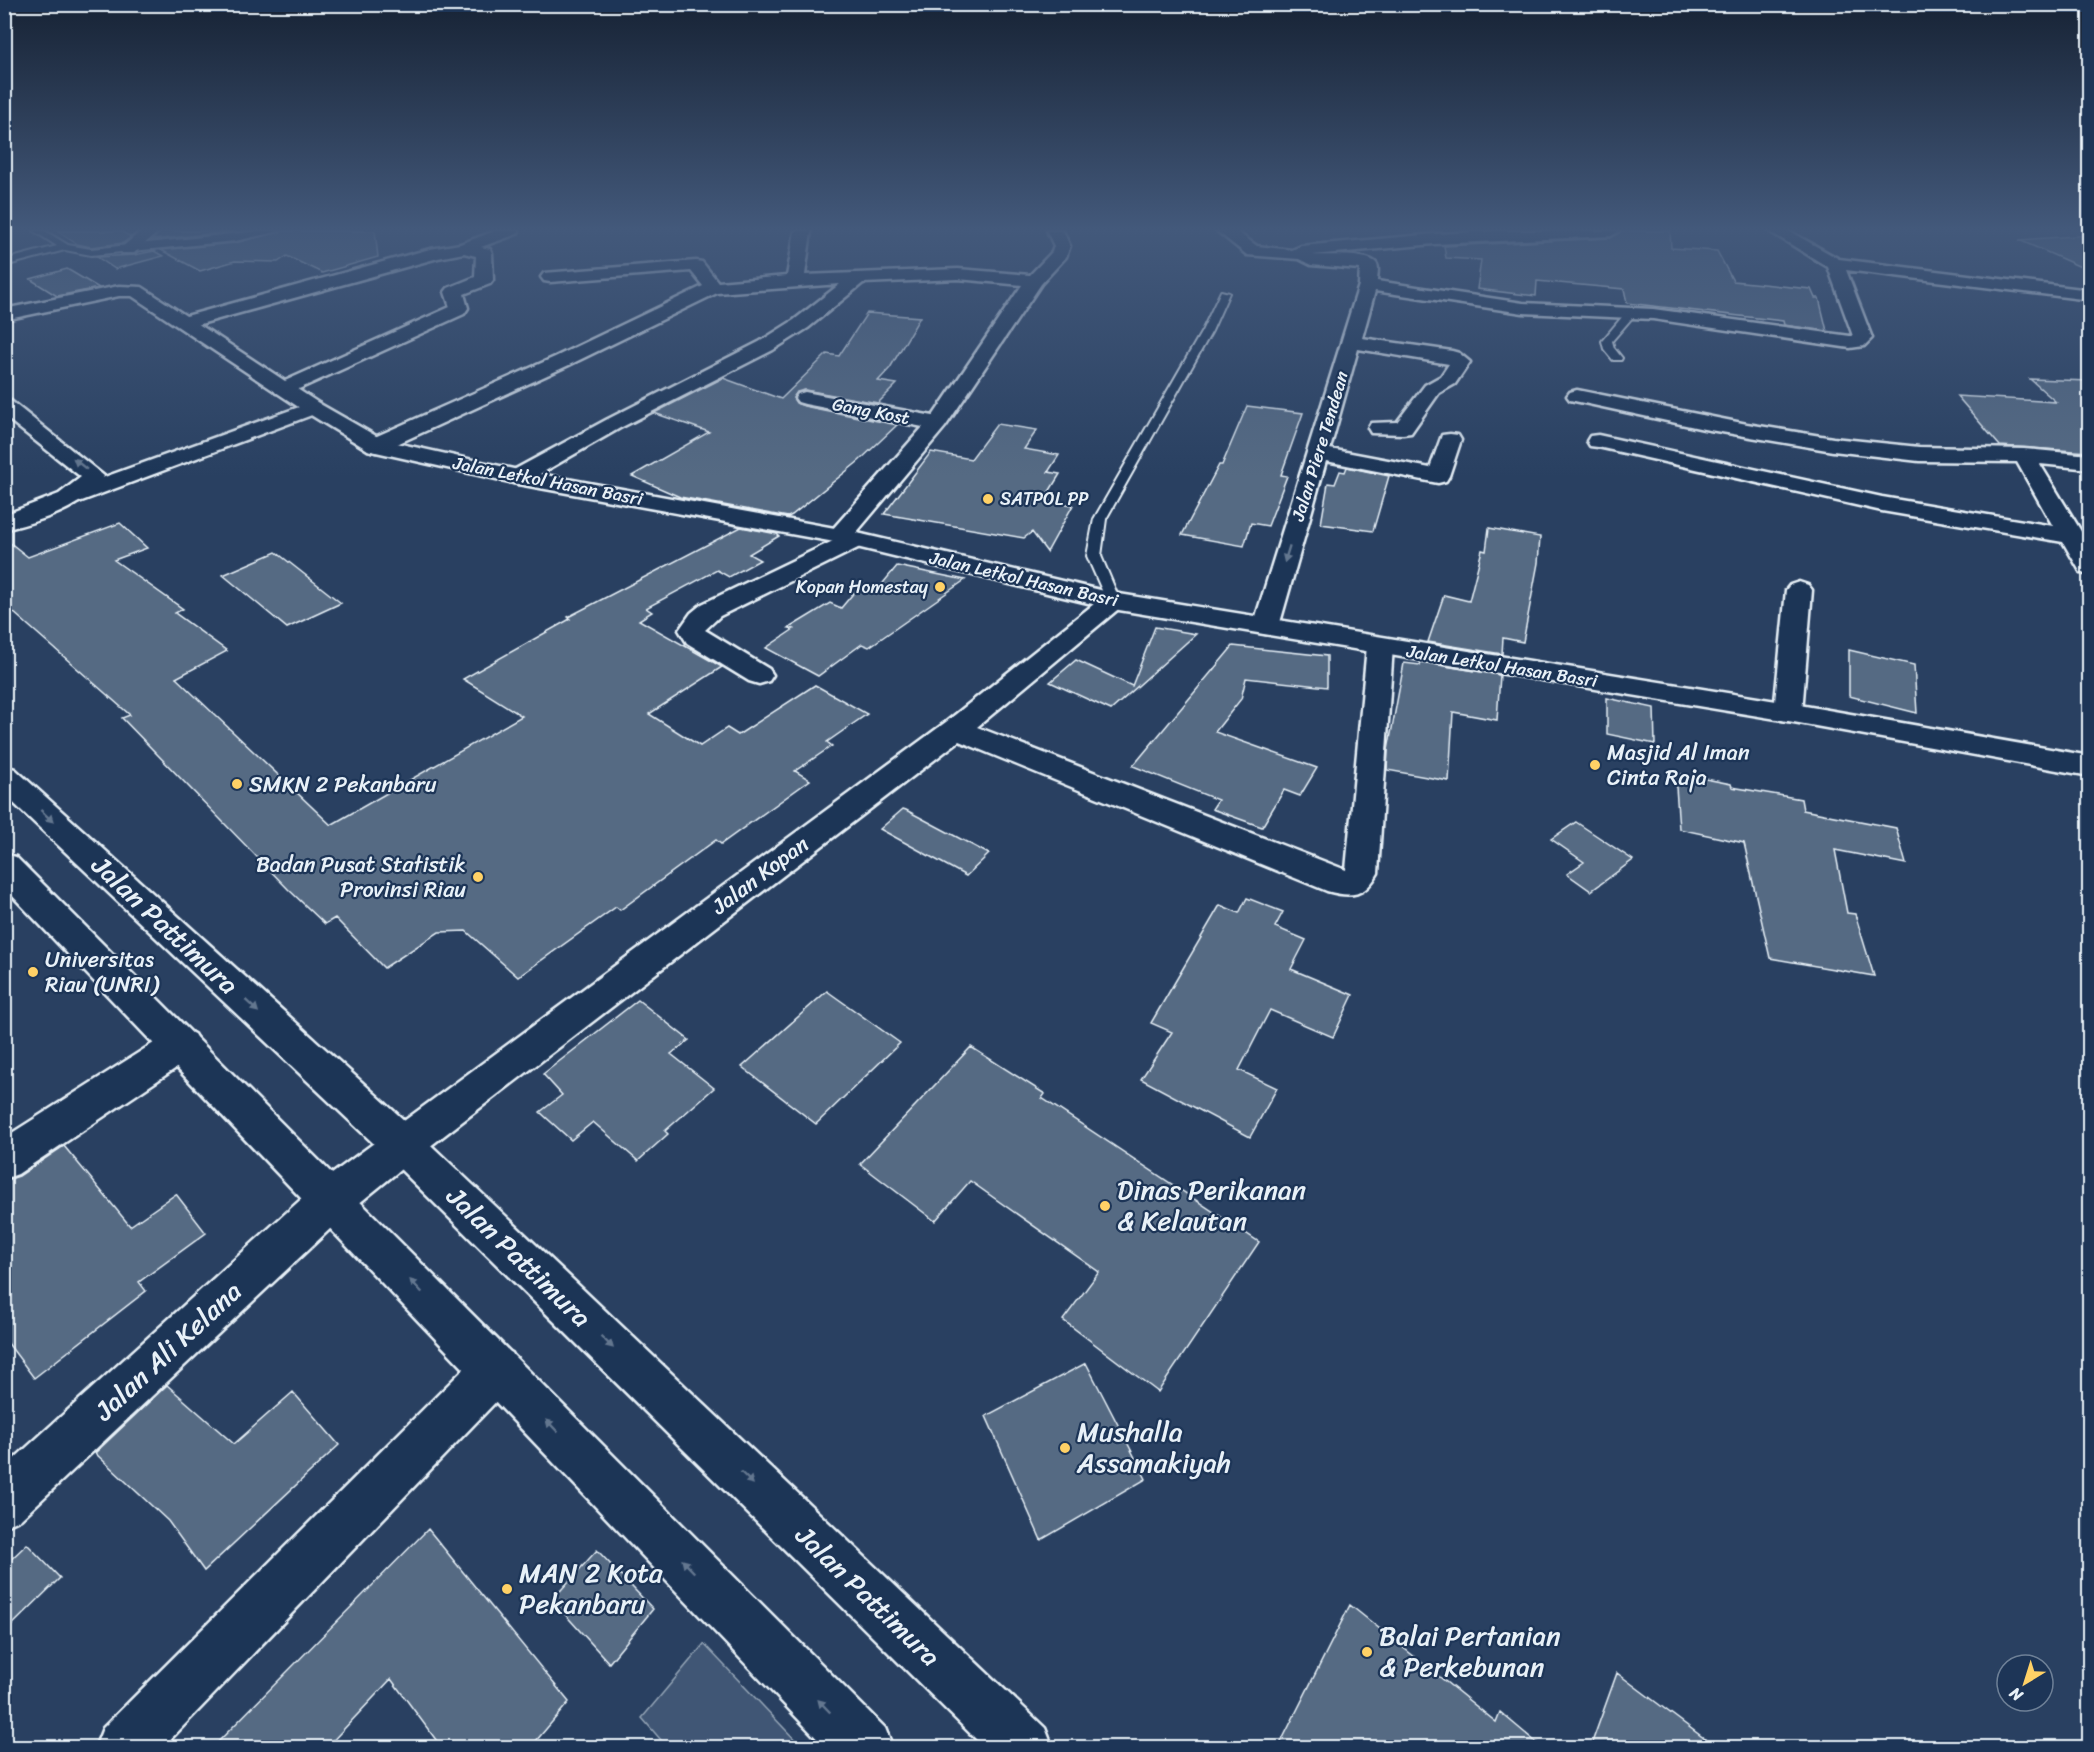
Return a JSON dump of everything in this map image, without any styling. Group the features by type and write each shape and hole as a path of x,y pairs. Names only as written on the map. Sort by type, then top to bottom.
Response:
{"street":[{"name":"Jalan Letkol Hasan Basri","path":"171,313 283,389 376,446 518,477 847,538 1113,601 1788,712 2090,766"},
{"path":"186,322 219,313"},
{"path":"283,389 452,313"},
{"path":"376,446 661,313"},
{"path":"518,477 613,424 766,346 815,313"},
{"path":"759,675 696,637 693,630 700,619 711,610 847,538 938,423 1012,313"},
{"name":"Jalan Piere Tendean","path":"1266,626 1359,313"},
{"path":"1638,313 1850,342 1860,341 1863,338 1853,313"},
{"path":"1350,342 1452,357 1460,362 1448,380 1432,390 1410,416 1405,427 1401,429 1379,428"},
{"path":"1577,396 1732,429 1830,444 1920,454 2024,456 2090,462"},
{"name":"Gang Kost","path":"805,398 938,423"},
{"path":"4,405 93,476 91,483 71,497"},
{"path":"4,523 313,408"},
{"path":"1317,453 1438,476 1450,440"},
{"path":"1598,441 1882,504 2070,536"},
{"path":"2024,456 2070,536 2088,562"},
{"path":"1788,712 1799,590"},
{"name":"Jalan Kopan","path":"332,1199 402,1144 956,729 1113,601"},
{"path":"956,729 1339,882 1355,882 1362,873 1380,646"},
{"name":"Jalan Pattimura","path":"4,776 402,1144 1025,1748"},
{"path":"8,876 182,1045 865,1748"},
{"path":"4,1161 182,1045"},
{"name":"Jalan Ali Kelana","path":"4,1502 332,1199"},
{"path":"123,1748 496,1369"}],"lane":[{"path":"1113,601 1094,556 1100,519 1215,313"},
{"path":"1617,358 1607,341 1631,313"}],"shaded area":[{"path":"704,1644 802,1747 667,1747 642,1718"}],"building":[{"path":"867,313 920,317 890,368 878,381 897,384 878,403 805,390 797,392 793,398 796,403 804,406 897,425 859,461 792,515 788,517 680,497 632,476 709,432 654,413 723,378 781,399 827,354 839,356"},
{"path":"1712,313 1823,313 1827,331 1784,325 1783,321"},
{"path":"2030,379 2090,381 2090,452 2000,446 1957,396 2056,402"},
{"path":"1247,406 1303,413 1281,475 1287,476 1268,526 1251,523 1244,546 1182,535 1219,465 1222,465"},
{"path":"997,424 1037,430 1024,449 1059,455 1048,472 1060,474 1044,500 1073,505 1047,552 1032,532 1024,538 884,514 931,452 971,459"},
{"path":"1347,467 1389,476 1373,531 1321,524 1328,483 1335,484 1340,471 1345,472"},
{"path":"120,523 147,548 114,560 183,609 175,613 227,651 176,678 331,825 522,716 463,679 570,619 568,617 741,527 779,536 749,554 760,560 729,577 717,570 646,608 652,612 639,620 722,667 649,714 700,746 727,728 738,735 815,685 867,714 827,742 832,746 795,771 810,780 721,844 716,840 620,910 616,907 518,977 466,931 439,932 384,968 335,918 325,924 288,889 122,718 130,715 4,604 4,538 28,557"},
{"path":"1489,528 1540,537 1538,563 1523,642 1503,638 1502,654 1428,642 1444,595 1469,601 1482,550 1486,551"},
{"path":"276,552 341,603 287,628 223,575"},
{"path":"897,566 965,580 869,647 862,644 818,676 766,648 794,629 789,628 830,603 841,608 861,584 879,588"},
{"path":"1155,627 1196,634 1111,710 1050,682 1076,660 1132,686"},
{"path":"1233,646 1327,656 1327,687 1246,678 1241,699 1215,732 1317,768 1300,796 1284,790 1262,827 1212,809 1218,800 1133,766"},
{"path":"1849,650 1914,665 1917,713 1849,696"},
{"path":"1421,662 1500,675 1497,720 1453,712 1449,781 1387,770 1388,750 1404,663 1420,665"},
{"path":"1607,698 1654,708 1655,744 1607,734"},
{"path":"1675,773 1731,784 1732,787 1801,799 1803,810 1896,828 1906,864 1835,850 1847,913 1855,914 1874,976 1770,958 1744,843 1679,829"},
{"path":"903,809 989,854 966,876 880,829"},
{"path":"1576,822 1633,860 1591,891 1567,874 1584,862 1551,839"},
{"path":"1247,898 1283,912 1275,927 1306,940 1291,969 1353,995 1333,1037 1270,1010 1239,1070 1277,1088 1250,1137 1141,1079 1172,1032 1151,1023 1220,905 1239,913"},
{"path":"827,991 900,1043 816,1124 742,1067"},
{"path":"638,1000 689,1040 671,1054 714,1088 665,1131 668,1134 638,1161 593,1122 571,1140 540,1112 562,1095 543,1074"},
{"name":"Dinas Perikanan & Kelautan","path":"971,1047 1045,1094 1042,1098 1259,1242 1158,1392 1063,1320 1099,1272 970,1181 935,1221 860,1164"},
{"path":"64,1146 130,1226 176,1194 206,1233 139,1282 146,1291 34,1378 4,1338 4,1181 19,1176"},
{"name":"Mushalla Assamakiyah","path":"1086,1363 1146,1479 1041,1540 986,1416"},
{"path":"167,1385 234,1444 293,1392 339,1445 204,1571 168,1521 95,1453"},
{"path":"428,1529 569,1702 530,1748 442,1748 391,1679 326,1748 212,1748"},
{"path":"27,1544 60,1578 4,1633 4,1566"},
{"path":"597,1550 653,1609 609,1663 552,1600"},
{"name":"Balai Pertanian & Perkebunan","path":"1350,1605 1496,1722 1500,1712 1543,1748 1278,1748"},
{"path":"1617,1673 1717,1748 1590,1748"}],"place":[{"name":"SATPOL PP","path":"988,499"},
{"name":"Kopan Homestay","path":"940,587"},
{"name":"Masjid Al Iman Cinta Raja","path":"1595,765"},
{"name":"SMKN 2 Pekanbaru","path":"237,784"},
{"name":"Badan Pusat Statistik Provinsi Riau","path":"478,877"},
{"name":"Universitas Riau (UNRI)","path":"33,972"},
{"name":"Dinas Perikanan & Kelautan","path":"1105,1206"},
{"name":"Mushalla Assamakiyah","path":"1065,1448"},
{"name":"MAN 2 Kota Pekanbaru","path":"507,1589"},
{"name":"Balai Pertanian & Perkebunan","path":"1367,1652"}]}
